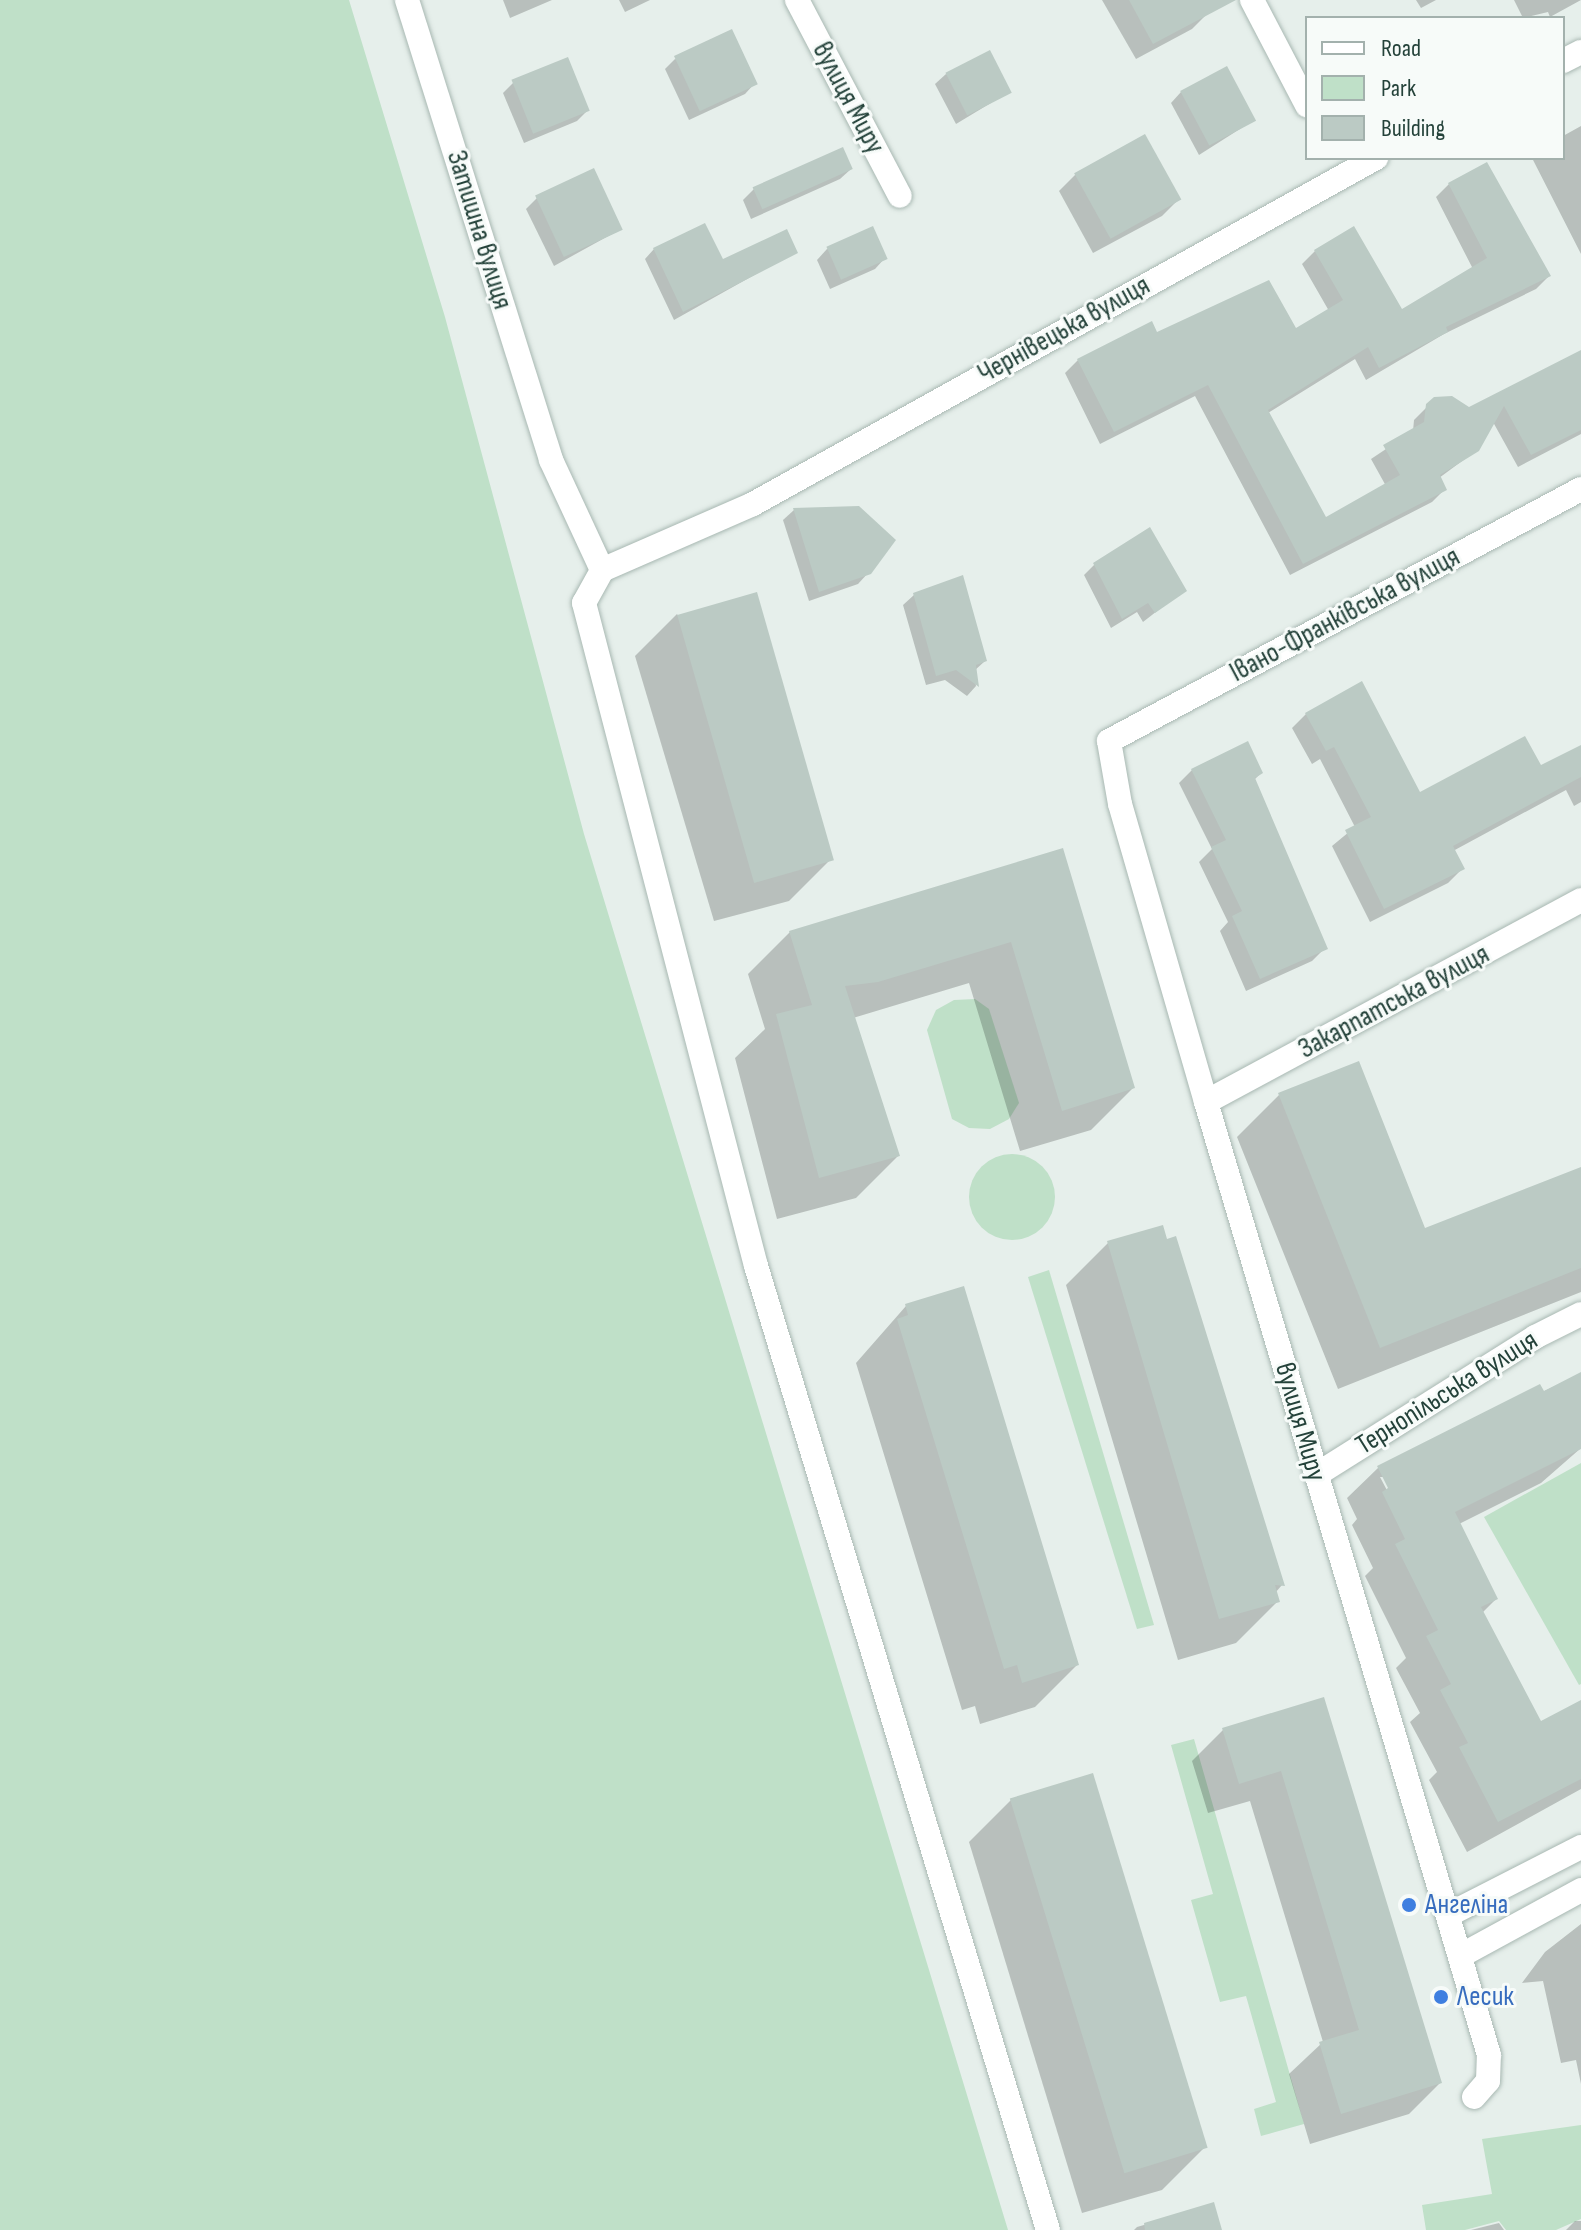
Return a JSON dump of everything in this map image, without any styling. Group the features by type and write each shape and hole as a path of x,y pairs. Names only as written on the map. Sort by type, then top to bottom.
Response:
{"street":[{"name":"Затишна вулиця","path":"407,0 551,460 602,570"},
{"name":"вулиця Миру","path":"797,0 900,196"},
{"path":"1252,0 1305,101"},
{"name":"Чернівецька вулиця","path":"602,570 753,504 1339,166 1367,160"},
{"name":"Івано-Франківська вулиця","path":"1109,741 1581,489"},
{"path":"602,570 584,603 589,637 756,1266 1048,2230"},
{"name":"вулиця Миру","path":"1109,741 1120,804 1206,1102 1489,2055 1488,2081 1474,2097"},
{"name":"Закарпатська вулиця","path":"1206,1102 1581,900"},
{"name":"Тернопільська вулиця","path":"1316,1475 1535,1337 1581,1314"},
{"path":"1448,1915 1581,1847"},
{"path":"1460,1956 1581,1890"}],"green space":[{"path":"0,0 349,0 445,317 584,834 1008,2230 0,2230"},
{"path":"975,999 989,1009 1019,1103 1009,1119 990,1129 969,1128 952,1119 927,1030 936,1010 954,1000"},
{"path":"1004,1154 1020,1154 1043,1166 1052,1180 1055,1197 1052,1214 1043,1228 1020,1240 1004,1240 988,1233 976,1221 969,1205 969,1189 976,1173 988,1161"},
{"path":"1049,1270 1154,1625 1137,1629 1028,1277"},
{"path":"1581,1463 1581,1684 1579,1685 1484,1517"},
{"path":"1194,1739 1304,2124 1261,2136 1254,2109 1276,2102 1246,1996 1220,2002 1191,1900 1213,1894 1171,1745"},
{"path":"1581,2125 1581,2219 1556,2230 1506,2230 1499,2221 1465,2230 1426,2230 1422,2205 1492,2194 1482,2139"}],"building":[{"path":"1129,0 1236,0 1153,44"},
{"path":"732,29 758,84 700,111 674,56"},
{"path":"990,50 1012,93 967,115 945,73"},
{"path":"568,57 590,111 533,134 511,80"},
{"path":"1227,66 1256,121 1209,146 1180,91"},
{"path":"1145,134 1181,200 1111,239 1074,173"},
{"path":"843,147 853,169 762,209 753,187"},
{"path":"1487,162 1551,276 1446,327 1448,332 1379,368 1368,347 1268,410 1326,517 1400,475 1383,445 1424,422 1426,404 1434,397 1452,396 1469,407 1581,350 1581,430 1531,455 1504,406 1479,451 1440,475 1447,490 1303,564 1208,385 1114,432 1077,359 1152,321 1157,332 1269,280 1296,328 1343,300 1314,250 1354,226 1402,309 1487,258 1448,183"},
{"path":"594,168 623,230 564,257 535,195"},
{"path":"705,223 723,259 787,229 798,253 683,312 653,248"},
{"path":"873,226 888,259 841,280 826,247"},
{"path":"859,506 896,540 871,574 819,592 793,508"},
{"path":"1150,527 1187,591 1155,613 1148,603 1122,619 1093,563"},
{"path":"963,575 987,661 976,665 979,687 956,670 936,676 913,593"},
{"path":"757,592 834,860 754,883 677,615"},
{"path":"1362,681 1420,792 1525,736 1541,765 1581,745 1581,777 1453,846 1465,869 1384,909 1345,830 1371,817 1334,747 1326,751 1305,713"},
{"path":"1248,741 1263,773 1255,778 1328,949 1260,979 1232,916 1242,911 1211,847 1226,840 1191,769"},
{"path":"1063,848 1135,1088 1062,1111 1011,942 878,982 845,986 900,1156 819,1178 776,1014 812,1005 789,931"},
{"path":"1359,1061 1425,1228 1581,1167 1581,1268 1380,1348 1278,1093"},
{"path":"1163,1225 1167,1239 1176,1236 1285,1586 1275,1585 1280,1602 1219,1619 1107,1241"},
{"path":"964,1286 1079,1665 1022,1683 1017,1665 1004,1669 897,1319 908,1315 905,1304"},
{"path":"1581,1372 1581,1449 1455,1512 1498,1599 1481,1607 1541,1721 1581,1700 1581,1779 1498,1822 1459,1747 1468,1743 1440,1690 1451,1684 1426,1636 1438,1630 1395,1544 1405,1539 1382,1492 1388,1488 1377,1466 1540,1384 1544,1391"},
{"path":"1324,1697 1442,2083 1341,2114 1319,2042 1359,2030 1281,1771 1239,1784 1222,1728"},
{"path":"1093,1773 1208,2148 1124,2173 1010,1798"},
{"path":"1214,2202 1222,2230 1145,2230 1144,2223"}],"place":[{"name":"Ангеліна","path":"1409,1905"},
{"name":"Лесик","path":"1441,1997"}]}
